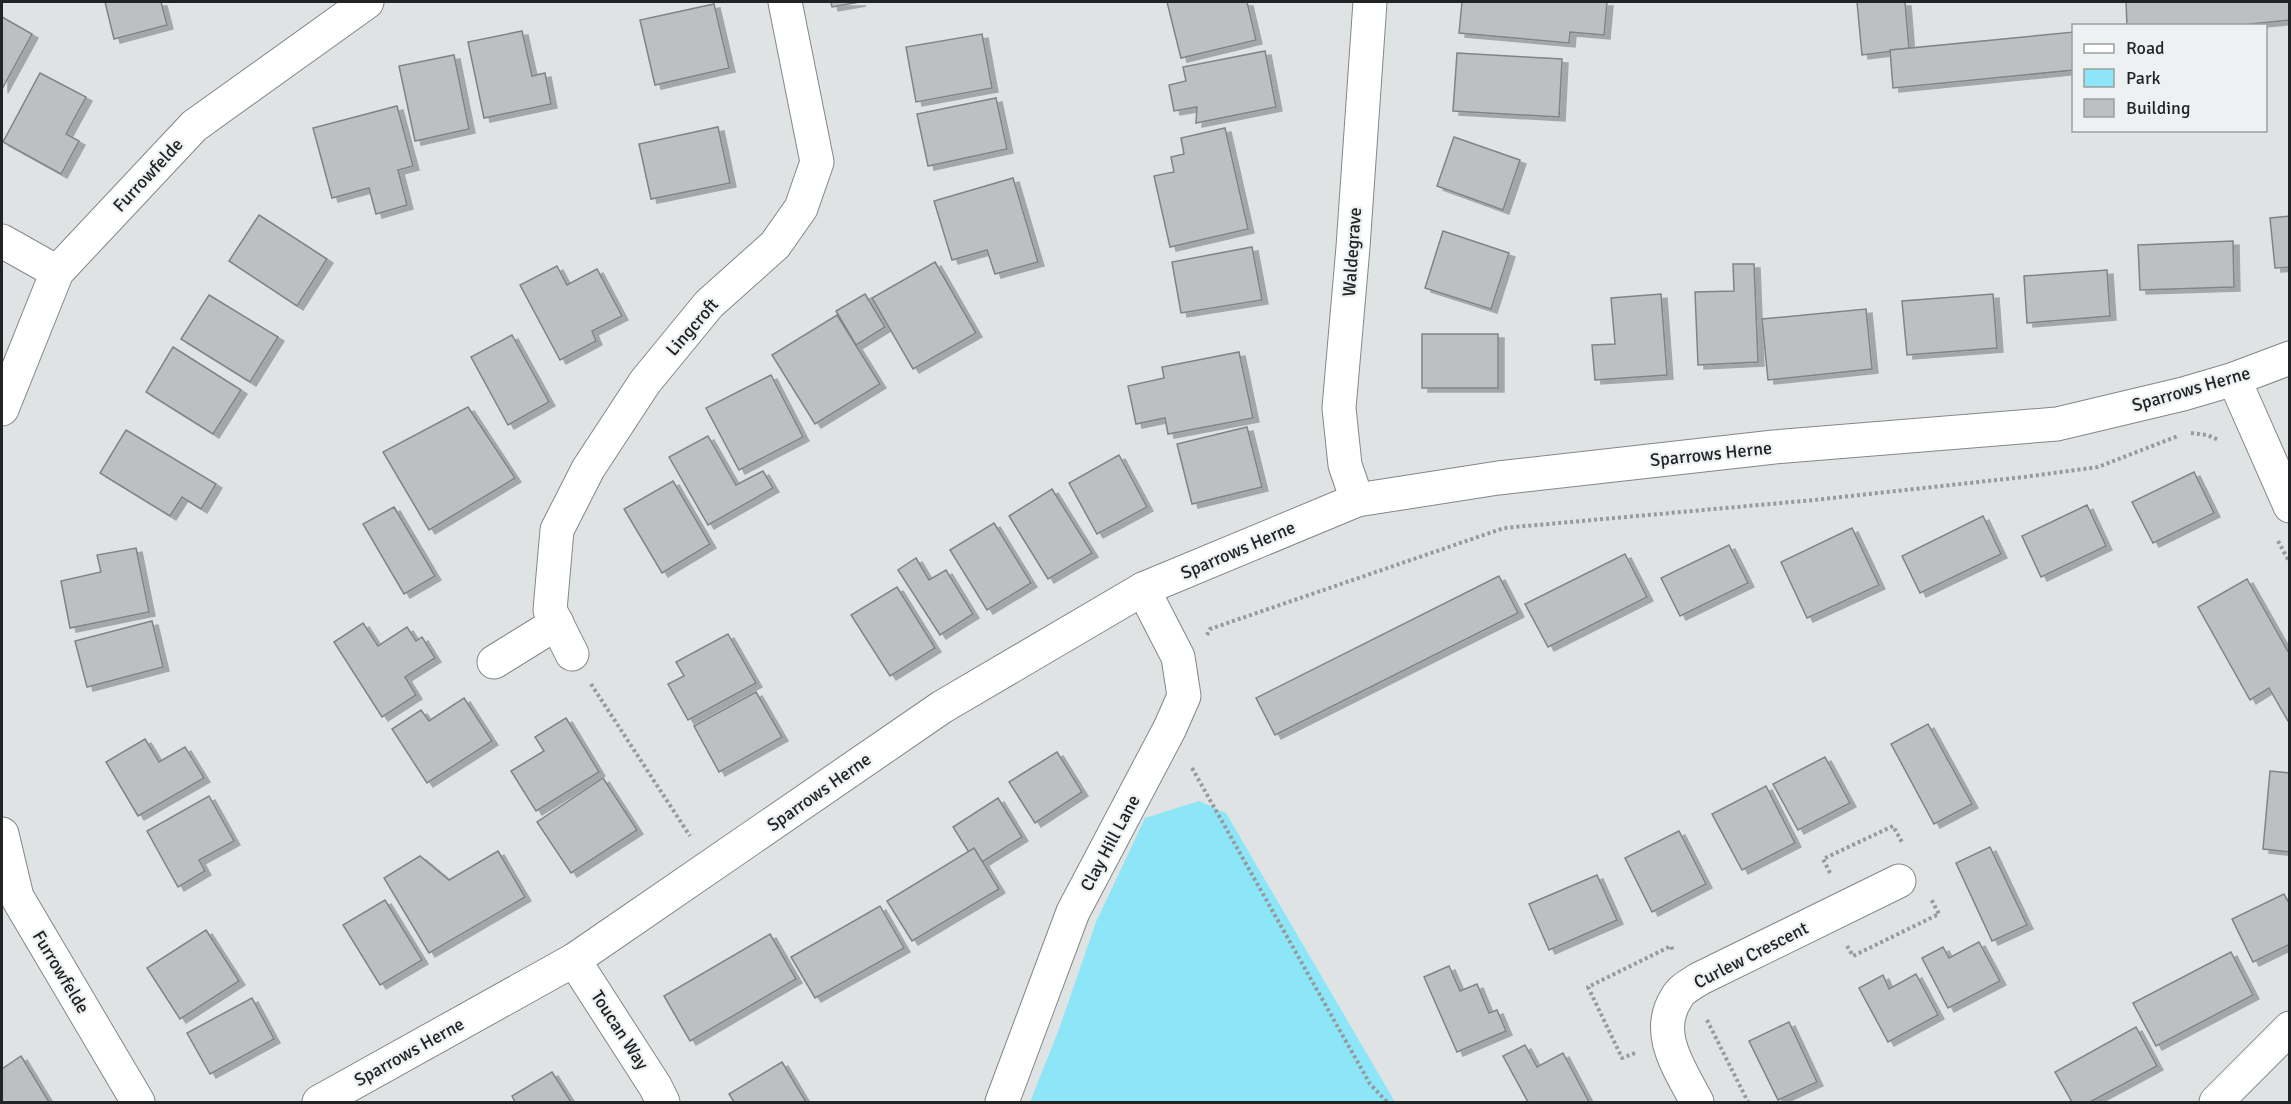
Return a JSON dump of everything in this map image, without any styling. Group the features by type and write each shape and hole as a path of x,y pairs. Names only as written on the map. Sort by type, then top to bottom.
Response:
{"street":[{"name":"Furrowfelde","path":"2,409 57,272 194,126 367,2"},
{"name":"Lingcroft","path":"572,654 550,610 557,530 588,469 645,382 709,304 775,244 801,208 817,162 785,2"},
{"name":"Waldegrave","path":"1357,500 1345,465 1339,408 1370,2"},
{"path":"2,241 57,272"},
{"name":"Sparrows Herne","path":"319,1102 574,960 942,707 1143,590 1357,500 1498,478 1762,448 2057,424 2183,394 2234,379 2289,358"},
{"path":"2234,379 2282,520"},
{"name":"Clay Hill Lane","path":"1002,1102 1074,912 1170,728 1184,696 1178,657 1143,590"},
{"path":"494,662 557,623"},
{"name":"Furrowfelde","path":"2,834 17,897 138,1102"},
{"name":"Curlew Crescent","path":"1697,1102 1674,1057 1666,1035 1669,1014 1678,995 1699,979 1899,881"},
{"name":"Toucan Way","path":"574,960 663,1102"},
{"path":"2216,1102 2289,1029"}],"path":[{"path":"1206,637 1210,629 1504,528 1814,500 2098,467 2176,437 2194,433 2220,440 2227,448"},
{"path":"2282,520 2289,563"},
{"path":"572,654 710,867"},
{"path":"1170,728 1370,1084 1387,1102"}],"green space":[{"path":"1199,801 1226,813 1395,1102 1030,1102 1059,1029 1096,922 1145,818"}],"building":[{"path":"105,2 161,2 167,25 114,39"},
{"path":"831,2 860,2 832,7"},
{"path":"1167,2 1247,2 1256,40 1181,58"},
{"path":"1462,2 1607,2 1604,35 1570,32 1569,43 1459,33"},
{"path":"1857,2 1905,2 1909,49 1862,55"},
{"path":"2126,2 2290,2 2290,20 2250,24 2127,24"},
{"path":"714,4 729,68 655,85 640,20"},
{"path":"2,17 32,34 2,89"},
{"path":"522,31 532,76 545,73 551,104 484,118 468,42"},
{"path":"2072,32 2072,70 1893,88 1890,50"},
{"path":"982,34 992,88 916,102 906,47"},
{"path":"1265,51 1276,107 1196,123 1197,107 1174,111 1169,85 1186,81 1183,67"},
{"path":"1457,53 1562,59 1559,117 1453,111"},
{"path":"454,55 469,129 415,141 399,66"},
{"path":"40,73 86,97 66,134 79,141 61,174 3,142"},
{"path":"996,98 1007,149 928,166 917,114"},
{"path":"397,106 413,166 398,170 407,205 376,214 369,188 332,198 313,128"},
{"path":"718,127 730,183 651,199 639,144"},
{"path":"1225,128 1248,229 1170,247 1154,176 1174,172 1171,157 1184,154 1181,138"},
{"path":"1454,137 1520,160 1503,210 1437,186"},
{"path":"1013,178 1038,262 995,274 987,250 952,260 934,201"},
{"path":"259,215 327,259 297,306 229,261"},
{"path":"2290,216 2290,267 2275,268 2270,218"},
{"path":"1443,231 1509,253 1491,309 1425,288"},
{"path":"2233,241 2234,287 2140,290 2138,245"},
{"path":"1252,247 1262,300 1181,313 1172,262"},
{"path":"935,262 976,333 913,369 872,298"},
{"path":"1733,264 1754,264 1758,362 1698,365 1695,292 1734,291"},
{"path":"557,266 567,285 597,269 622,316 592,331 596,341 560,360 520,285"},
{"path":"2107,270 2110,316 2027,323 2024,276"},
{"path":"865,294 885,327 856,345 836,311"},
{"path":"1661,294 1667,375 1595,380 1592,345 1615,344 1611,298"},
{"path":"1993,294 1997,348 1907,355 1902,301"},
{"path":"209,295 278,337 250,382 181,339"},
{"path":"1866,309 1872,369 1768,380 1762,319"},
{"path":"837,315 880,384 815,424 772,355"},
{"path":"1422,334 1498,334 1498,388 1422,388"},
{"path":"512,335 549,402 508,425 471,357"},
{"path":"173,347 241,390 213,434 146,392"},
{"path":"1239,352 1253,418 1168,434 1165,418 1136,424 1128,386 1164,378 1162,367"},
{"path":"771,375 803,437 739,470 706,408"},
{"path":"468,407 515,478 429,530 383,452"},
{"path":"1247,427 1262,487 1192,504 1177,444"},
{"path":"126,430 216,484 201,509 182,497 170,516 100,473"},
{"path":"708,436 736,485 763,471 773,488 708,525 669,457"},
{"path":"1119,455 1147,507 1097,534 1069,483"},
{"path":"2194,472 2214,513 2153,543 2132,502"},
{"path":"673,481 710,544 662,573 624,509"},
{"path":"1052,489 1092,553 1048,579 1009,516"},
{"path":"2087,505 2106,546 2041,577 2022,536"},
{"path":"394,507 435,576 404,594 363,524"},
{"path":"1983,516 2001,554 1920,593 1902,556"},
{"path":"994,523 1031,583 987,610 950,550"},
{"path":"1852,528 1879,585 1807,618 1781,562"},
{"path":"1729,545 1748,583 1680,616 1661,578"},
{"path":"136,548 149,612 70,628 61,581 101,572 97,555"},
{"path":"1625,554 1647,597 1548,647 1525,604"},
{"path":"916,558 929,580 946,570 973,614 940,635 898,570"},
{"path":"1499,576 1518,613 1275,735 1256,698"},
{"path":"2247,579 2290,655 2290,720 2288,721 2269,688 2250,700 2198,607"},
{"path":"897,587 935,648 890,676 851,615"},
{"path":"152,621 163,667 87,687 75,641"},
{"path":"363,623 378,646 407,627 416,641 422,637 435,658 405,677 416,695 382,717 334,642"},
{"path":"728,634 756,683 688,720 668,684 684,676 676,662"},
{"path":"756,692 782,737 719,772 694,726"},
{"path":"464,698 492,741 427,783 392,729 421,710 429,721"},
{"path":"566,718 599,772 536,811 511,771 544,751 535,737"},
{"path":"1928,724 1972,804 1934,824 1891,744"},
{"path":"145,739 159,762 185,747 204,778 138,816 106,762"},
{"path":"1057,752 1082,792 1035,823 1009,782"},
{"path":"1825,757 1850,803 1798,830 1773,784"},
{"path":"2270,771 2290,773 2290,852 2263,849"},
{"path":"603,778 637,830 571,873 537,822"},
{"path":"1766,786 1795,843 1742,870 1712,814"},
{"path":"209,796 234,841 199,860 205,871 178,887 147,831"},
{"path":"998,798 1022,837 977,865 953,827"},
{"path":"1679,831 1706,884 1652,912 1625,858"},
{"path":"1990,847 2027,925 1992,941 1956,863"},
{"path":"974,848 999,889 912,941 887,901"},
{"path":"498,851 525,897 429,953 384,878 420,856 449,880"},
{"path":"1597,875 1617,920 1549,950 1529,904"},
{"path":"2284,894 2290,905 2290,944 2253,962 2232,919"},
{"path":"385,900 422,960 380,985 343,925"},
{"path":"880,906 904,948 815,998 791,957"},
{"path":"206,930 239,981 180,1019 147,968"},
{"path":"770,934 796,979 690,1041 664,996"},
{"path":"1979,942 2000,981 1948,1008 1922,958 1943,947 1949,958"},
{"path":"2231,952 2253,995 2156,1046 2133,1003"},
{"path":"1449,966 1460,991 1477,984 1489,1013 1497,1010 1506,1031 1457,1052 1424,977"},
{"path":"1916,974 1938,1015 1888,1042 1859,988 1883,975 1889,989"},
{"path":"252,998 274,1039 210,1074 187,1033"},
{"path":"1789,1022 1817,1082 1778,1100 1749,1041"},
{"path":"2136,1027 2157,1066 2090,1102 2072,1102 2055,1072"},
{"path":"1525,1045 1537,1067 1563,1053 1589,1102 1528,1102 1503,1056"},
{"path":"21,1056 49,1102 2,1102 2,1069"},
{"path":"782,1062 806,1102 734,1102 729,1094"},
{"path":"552,1072 571,1102 515,1102 512,1096"}]}
